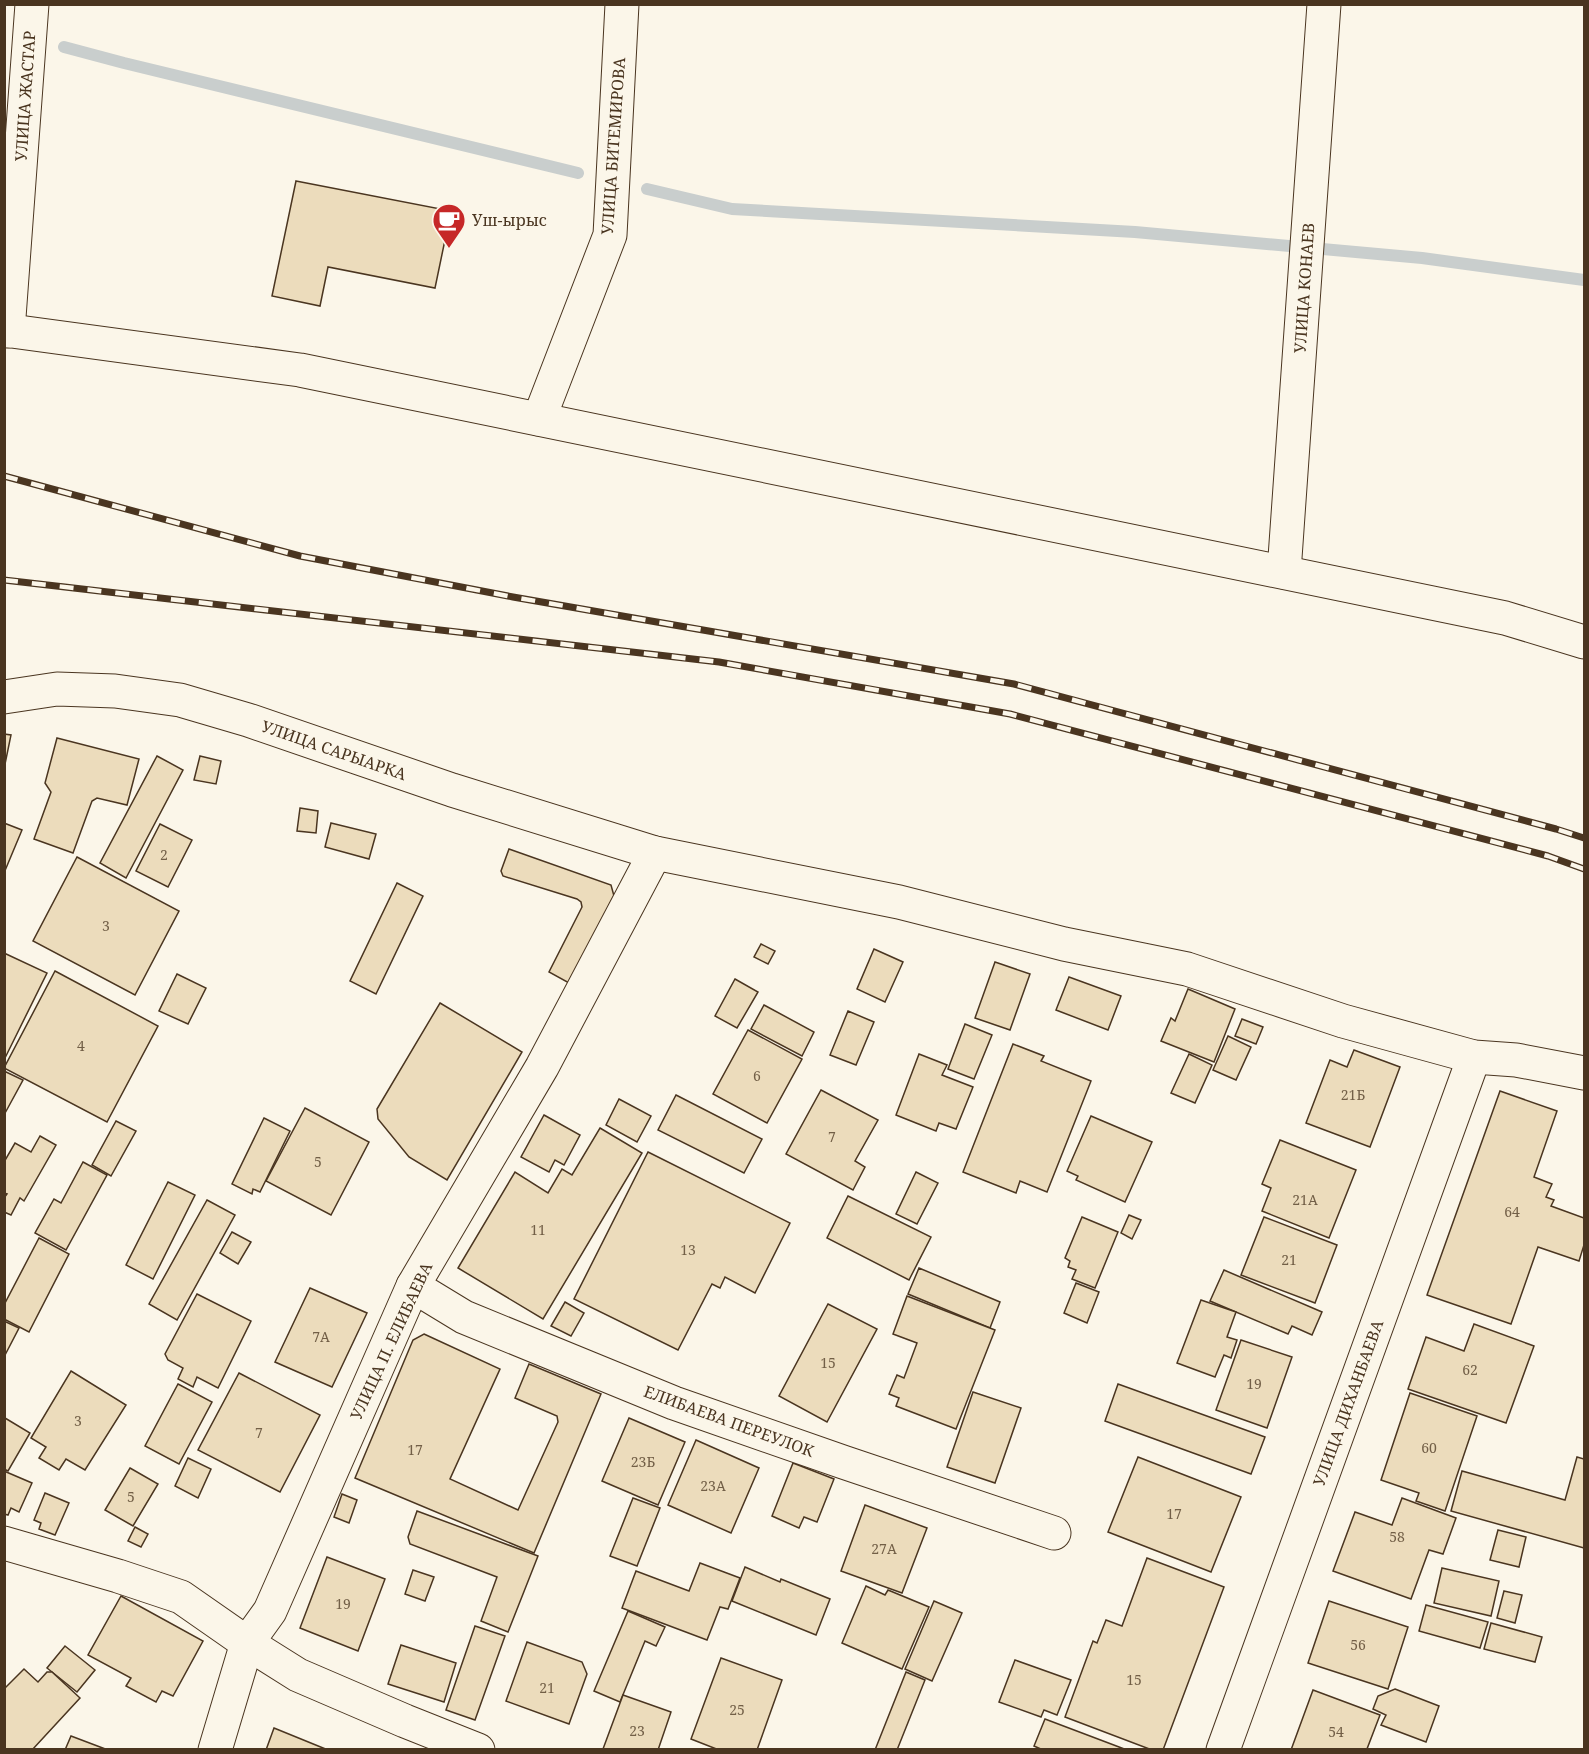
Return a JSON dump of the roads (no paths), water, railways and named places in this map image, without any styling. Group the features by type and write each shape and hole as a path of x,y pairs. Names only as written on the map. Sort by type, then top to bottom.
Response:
{"street":[{"name":"УЛИЦА ЖАСТАР","path":"6,331 32,4"},
{"name":"УЛИЦА БИТЕМИРОВА","path":"539,419 610,235 622,4"},
{"name":"УЛИЦА КОНАЕВ","path":"1284,572 1324,4"},
{"path":"6,331 300,370 1505,618 1584,642"},
{"name":"УЛИЦА САРЫАРКА","path":"4,697 57,689 115,691 180,700 248,720 452,790 656,853 898,902 1064,945 1187,969 1343,1021 1474,1057 1516,1060 1584,1073"},
{"name":"УЛИЦА П. ЕЛИБАЕВА","path":"215,1749 247,1643 270,1611 413,1286 542,1068 656,853"},
{"name":"УЛИЦА ДИХАНБАЕВА","path":"1223,1749 1474,1057"},
{"name":"ЕЛИБАЕВА ПЕРЕУЛОК","path":"413,1286 464,1317 674,1403 1054,1533"},
{"path":"4,1543 181,1597 298,1675 405,1721 478,1749"}],"waterway":[{"path":"64,47 578,173"},
{"path":"647,189 732,209 1135,232 1422,258 1584,280"}],"railway":[{"path":"4,476 300,556 513,597 1014,684 1584,838"},
{"path":"4,580 719,662 1010,714 1548,856 1584,869"}],"place":[{"name":"Уш-ырыс","path":"449,249"}]}
